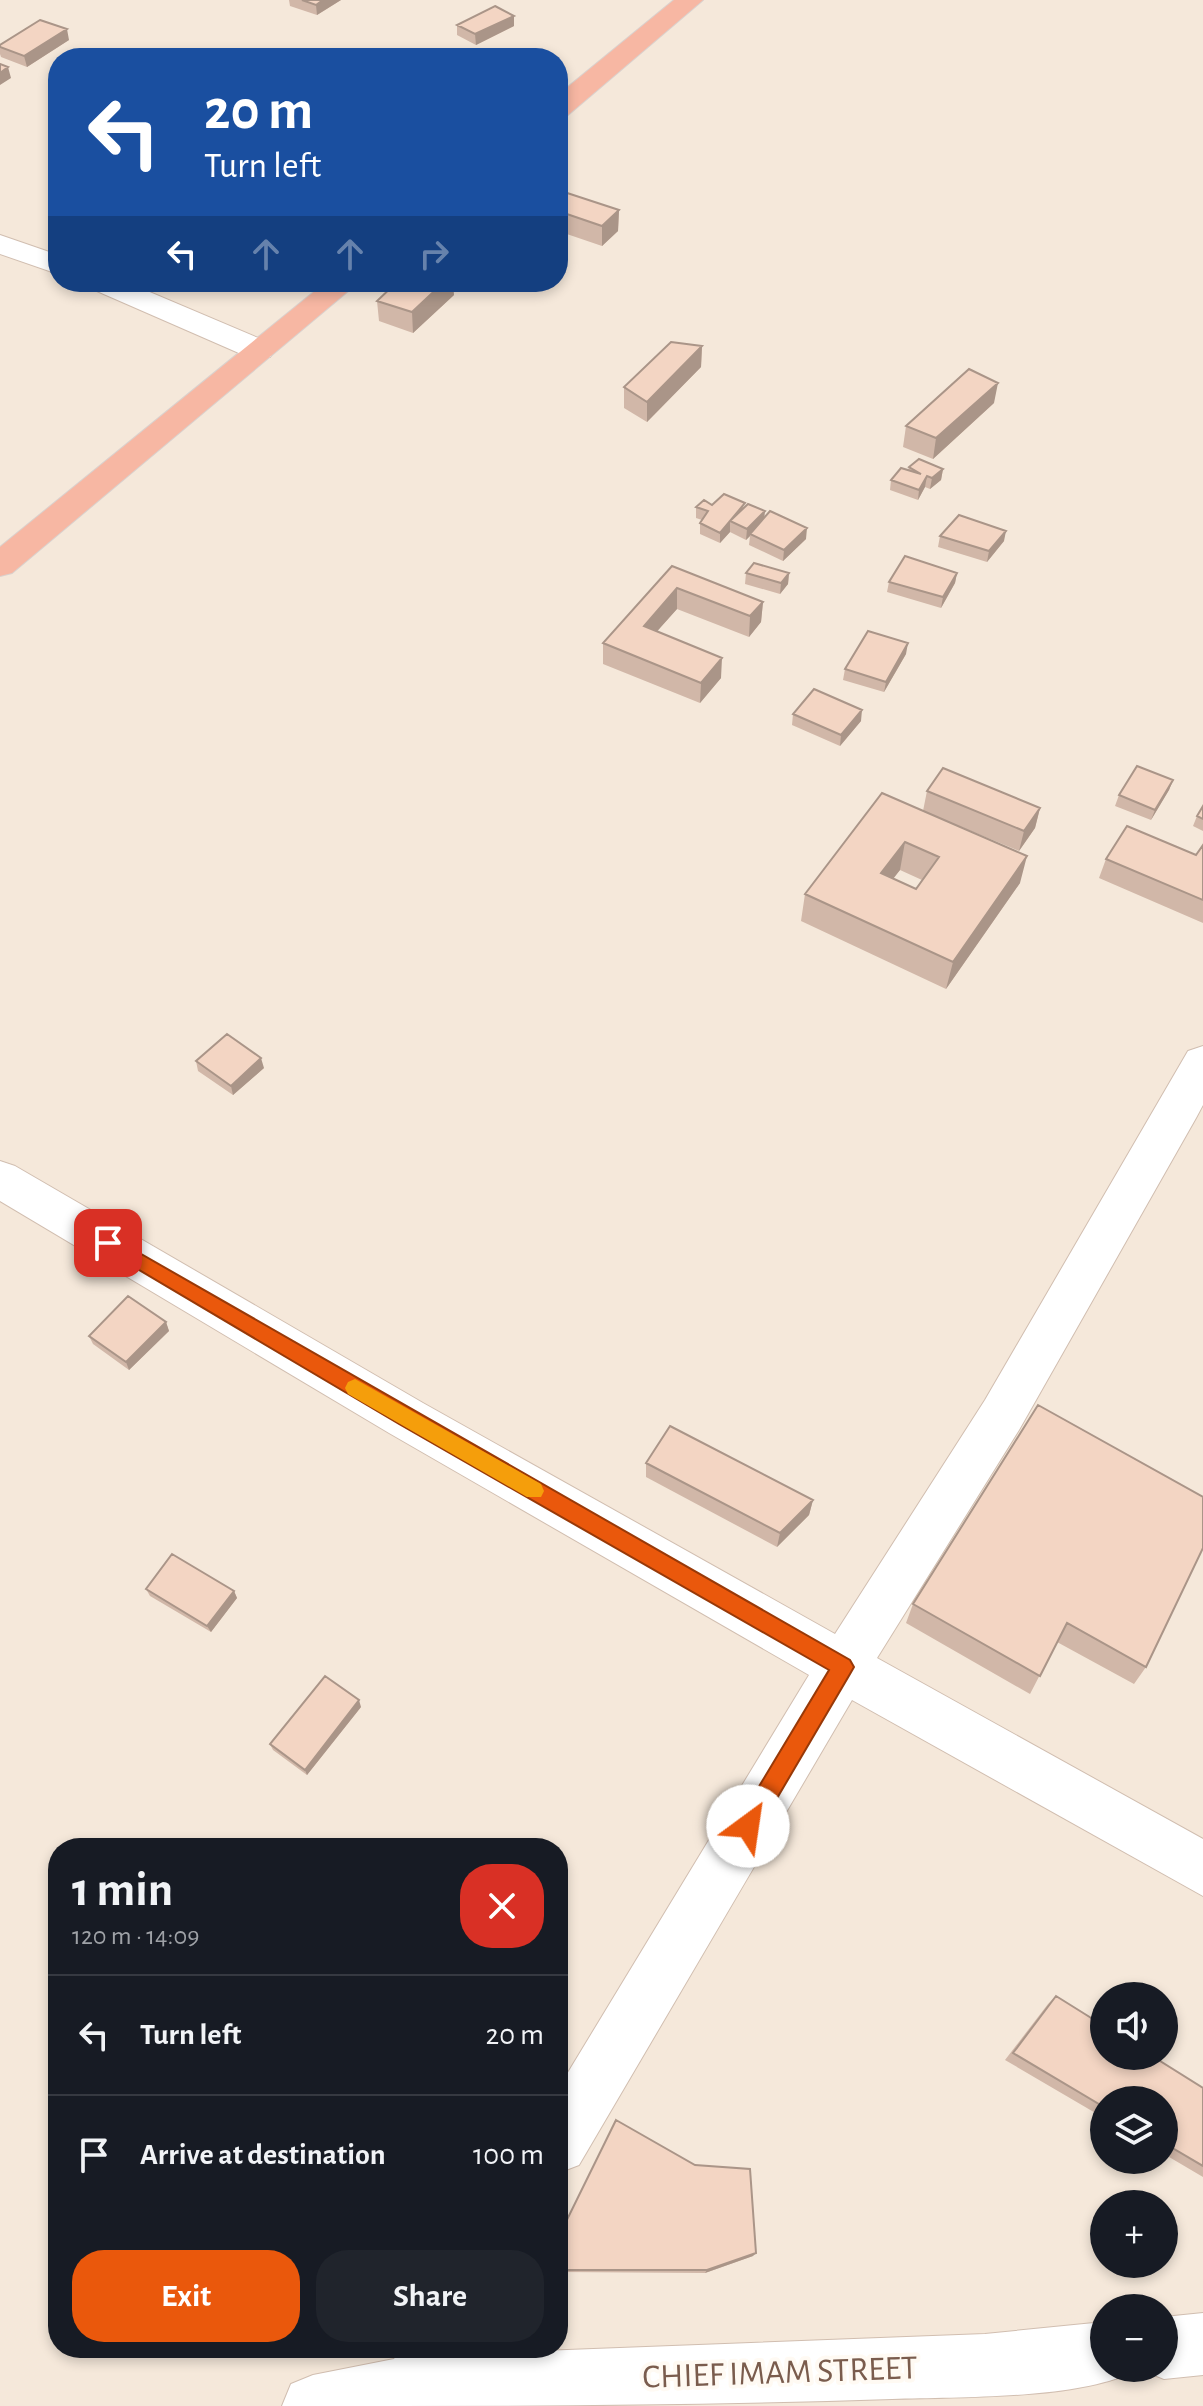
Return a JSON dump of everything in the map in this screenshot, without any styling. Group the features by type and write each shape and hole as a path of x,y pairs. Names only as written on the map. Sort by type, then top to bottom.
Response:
{"highway":[{"path":"568,101 690,0"},
{"path":"0,565 332,292"}],"street":[{"path":"0,244 48,261"},
{"path":"149,292 259,350"},
{"path":"568,2127 843,1667 1002,1415 1203,1063"},
{"path":"0,1179 406,1418 1203,1869"},
{"path":"1178,2347 1203,2344"},
{"name":"CHIEF IMAM STREET","path":"313,2406 424,2368 985,2365 1090,2354"}],"shaded area":[{"path":"0,0 1203,0 1203,2406 0,2406"}],"building":[{"path":"302,0 323,0 316,5"},
{"path":"495,6 514,16 475,34 457,25"},
{"path":"40,20 67,29 24,56 0,47 0,45"},
{"path":"568,193 619,210 602,226 568,214"},
{"path":"386,292 433,292 412,312 377,301"},
{"path":"671,342 702,346 647,402 624,387"},
{"path":"969,369 998,383 936,438 906,426"},
{"path":"919,459 943,469 932,478 927,476 919,490 891,480 901,468 921,474 909,467"},
{"path":"724,494 745,503 720,533 700,523 708,511 696,507 704,500 712,505"},
{"path":"748,504 765,511 747,529 730,521"},
{"path":"770,511 807,528 784,550 750,534"},
{"path":"959,515 1006,531 989,551 940,536"},
{"path":"905,556 957,573 943,597 889,582"},
{"path":"754,563 789,573 781,583 746,573"},
{"path":"672,566 763,602 750,616 677,588 644,626 722,658 701,683 603,643"},
{"path":"868,631 908,643 886,682 845,669"},
{"path":"814,689 862,710 841,735 793,714"},
{"path":"1137,766 1173,780 1155,810 1119,795"},
{"path":"943,768 1040,808 1024,831 927,791"},
{"path":"882,793 1027,856 953,962 805,894","holes":["905,842 939,857 916,889 881,873"]},
{"path":"1127,826 1196,855 1203,845 1203,900 1106,859"},
{"path":"227,1034 261,1058 231,1086 196,1061"},
{"path":"128,1296 166,1322 126,1362 89,1336"},
{"path":"1038,1405 1203,1497 1203,1548 1146,1667 1067,1623 1040,1676 913,1604"},
{"path":"670,1426 813,1500 780,1533 646,1463"},
{"path":"172,1554 234,1591 207,1626 146,1589"},
{"path":"325,1676 359,1700 305,1770 270,1744"},
{"path":"1056,1996 1090,2017 1090,2070 1174,2070 1203,2088 1203,2166 1178,2151 1178,2086 1090,2086 1090,2099 1013,2053"},
{"path":"616,2120 695,2165 750,2169 756,2253 707,2270 568,2270 568,2218"}],"slow traffic":[{"path":"355,1388 534,1491"}],"route":[{"path":"108,1243 406,1418 843,1667 748,1826"}]}
